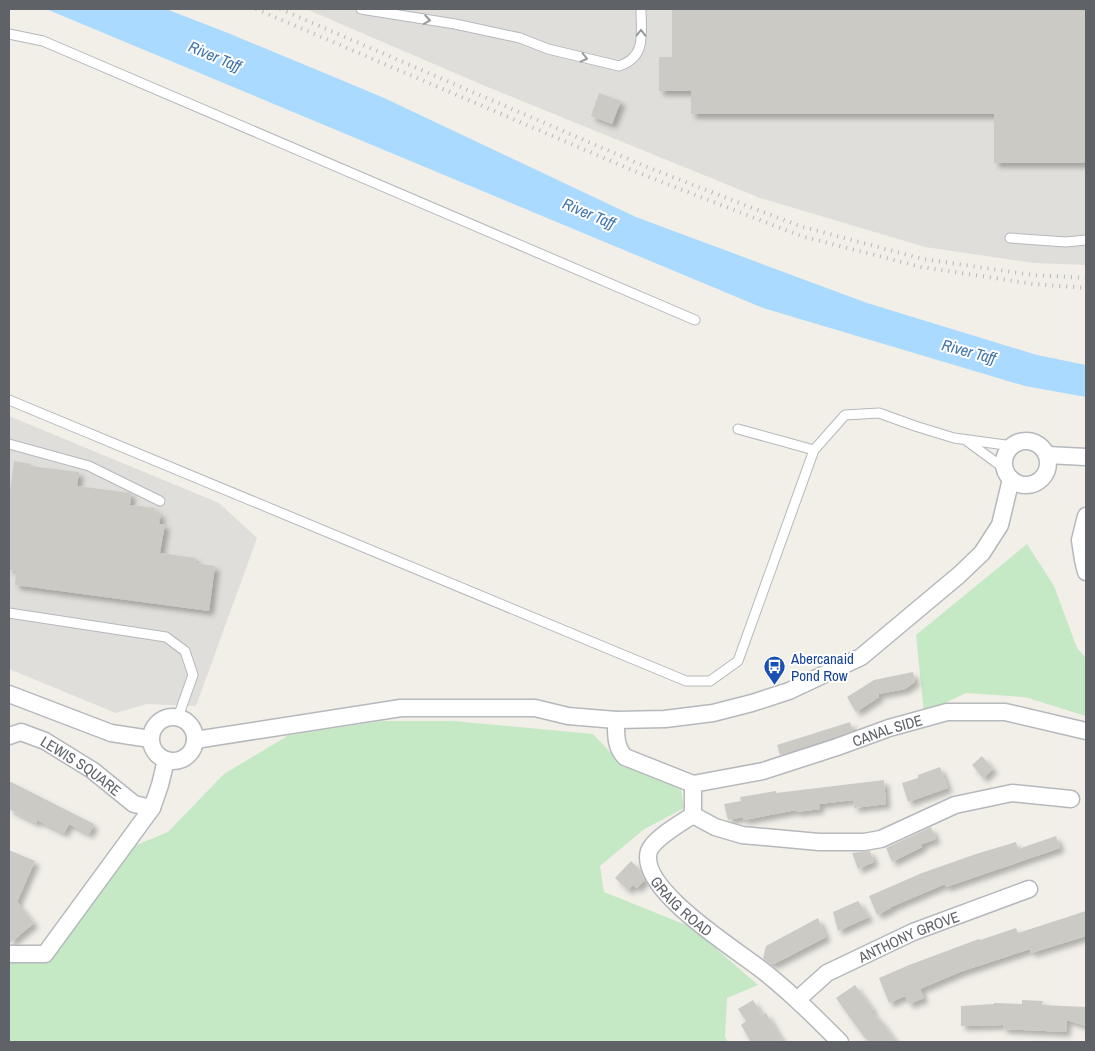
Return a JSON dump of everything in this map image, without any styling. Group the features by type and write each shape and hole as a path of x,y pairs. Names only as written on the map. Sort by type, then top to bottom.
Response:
{"street":[{"path":"195,740 401,708 535,708 568,716 616,720 665,719 713,713 789,691 861,657 959,575 982,553 1000,525 1008,474 1004,462 1006,455 1013,446 1023,441 1031,441 1044,449 1047,456 1047,470 1038,482 1023,485 1008,474"},
{"path":"1047,456 1086,457"},
{"path":"1086,516 1080,540 1086,572"},
{"path":"9,694 111,733 150,739"},
{"name":"CANAL SIDE","path":"692,784 763,771 890,728 947,712 1005,712 1086,731"},
{"path":"171,716 178,717 189,723 193,728 195,740 190,753 185,758 172,762 155,752 150,739 151,732 159,721 171,716"},
{"path":"616,720 616,738 620,752 625,757 692,784 693,815 715,827 742,835 819,842 864,842 881,839 954,805 1012,793 1071,799"},
{"name":"LEWIS SQUARE","path":"9,736 21,732 45,741 92,770 134,804 152,808"},
{"path":"9,954 45,954 152,808 166,760"},
{"name":"GRAIG ROAD","path":"693,815 656,841 650,850 648,858 655,878 674,902 711,934 761,969 797,1000 840,1042"},
{"name":"ANTHONY GROVE","path":"797,1000 827,973 913,932 1029,889"}],"lane":[{"path":"361,9 455,24 511,36 548,49 619,66 629,63 636,57 641,44 641,9"},
{"path":"9,34 42,41 695,320"},
{"path":"1010,238 1066,242 1086,240"},
{"path":"9,400 686,681 710,681 738,661 814,450 845,415 880,413 915,426 967,440 1013,446"},
{"path":"738,429 814,450"},
{"path":"967,440 1008,474"},
{"path":"9,444 89,466 160,501"},
{"path":"9,613 166,637 185,651 193,675 178,717"}],"shaded area":[{"path":"306,9 1086,9 1086,265 1034,263 925,247 760,198 485,86"},
{"path":"9,416 219,503 257,538 196,706 147,704 116,713 9,669"}],"green space":[{"path":"1027,544 1054,586 1077,648 1086,658 1086,716 1025,697 966,693 924,713 916,635"},
{"path":"382,721 453,721 593,734 623,766 681,789 684,808 643,830 600,866 604,892 691,927 758,985 727,998 725,1037 728,1042 9,1042 9,963 49,960 134,846 168,832 224,774 289,735"}],"water":[{"name":"River Taff","path":"46,9 166,9 382,97 636,217 867,303 1037,355 1086,365 1086,397 1025,386 763,308"}],"building":[{"path":"672,9 1086,9 1086,163 994,163 994,114 691,114 691,91 659,91 659,57 672,57"},
{"path":"599,93 621,101 612,124 591,116"},
{"path":"14,461 31,464 30,466 79,472 77,486 131,493 130,505 155,508 154,511 161,514 159,524 165,524 160,553 196,558 195,563 215,566 209,611 15,585 16,571 9,569 9,500"},
{"path":"913,672 915,682 905,689 878,694 879,697 856,712 847,697 874,680"},
{"path":"850,722 853,731 780,755 777,745"},
{"path":"982,756 993,769 983,778 972,765"},
{"path":"940,767 948,788 908,802 902,783 918,778 918,775"},
{"path":"884,780 886,804 854,808 853,800 819,804 820,809 796,812 796,810 744,820 743,817 728,820 724,804 741,801 740,797 776,791 776,793"},
{"path":"9,781 94,824 89,834 69,824 64,833 37,820 36,823 9,809"},
{"path":"931,827 936,839 922,844 922,847 892,862 886,848"},
{"path":"1056,836 1060,848 946,887 945,884 877,915 869,896 922,873 976,854 1016,842 1018,849"},
{"path":"9,850 35,861 17,902 34,923 9,944"},
{"path":"870,851 874,862 858,869 852,853"},
{"path":"631,861 640,870 645,880 637,888 633,885 628,890 615,878"},
{"path":"858,901 869,917 838,931 833,912"},
{"path":"1086,911 1086,936 1031,953 1030,949 960,972 920,989 924,998 909,1004 905,996 889,1003 879,978 979,939 1016,928 1018,933"},
{"path":"818,918 826,937 774,964 769,963 763,958 766,946"},
{"path":"855,985 873,1010 871,1011 896,1042 870,1042 864,1037 836,998"},
{"path":"753,1000 762,1015 766,1013 783,1042 751,1042 741,1025 746,1021 738,1009"},
{"path":"1022,1000 1043,1001 1042,1005 1086,1007 1086,1026 1067,1020 1066,1032 1003,1029 1003,1025 961,1026 961,1006 994,1003 1022,1004"}],"railway":[{"path":"256,9 639,173 801,236 921,267 1034,284 1086,288"},
{"path":"280,9 642,165 803,227 923,259 1033,275 1086,278"}],"place":[{"name":"Abercanaid Pond Row","path":"775,686"}]}
